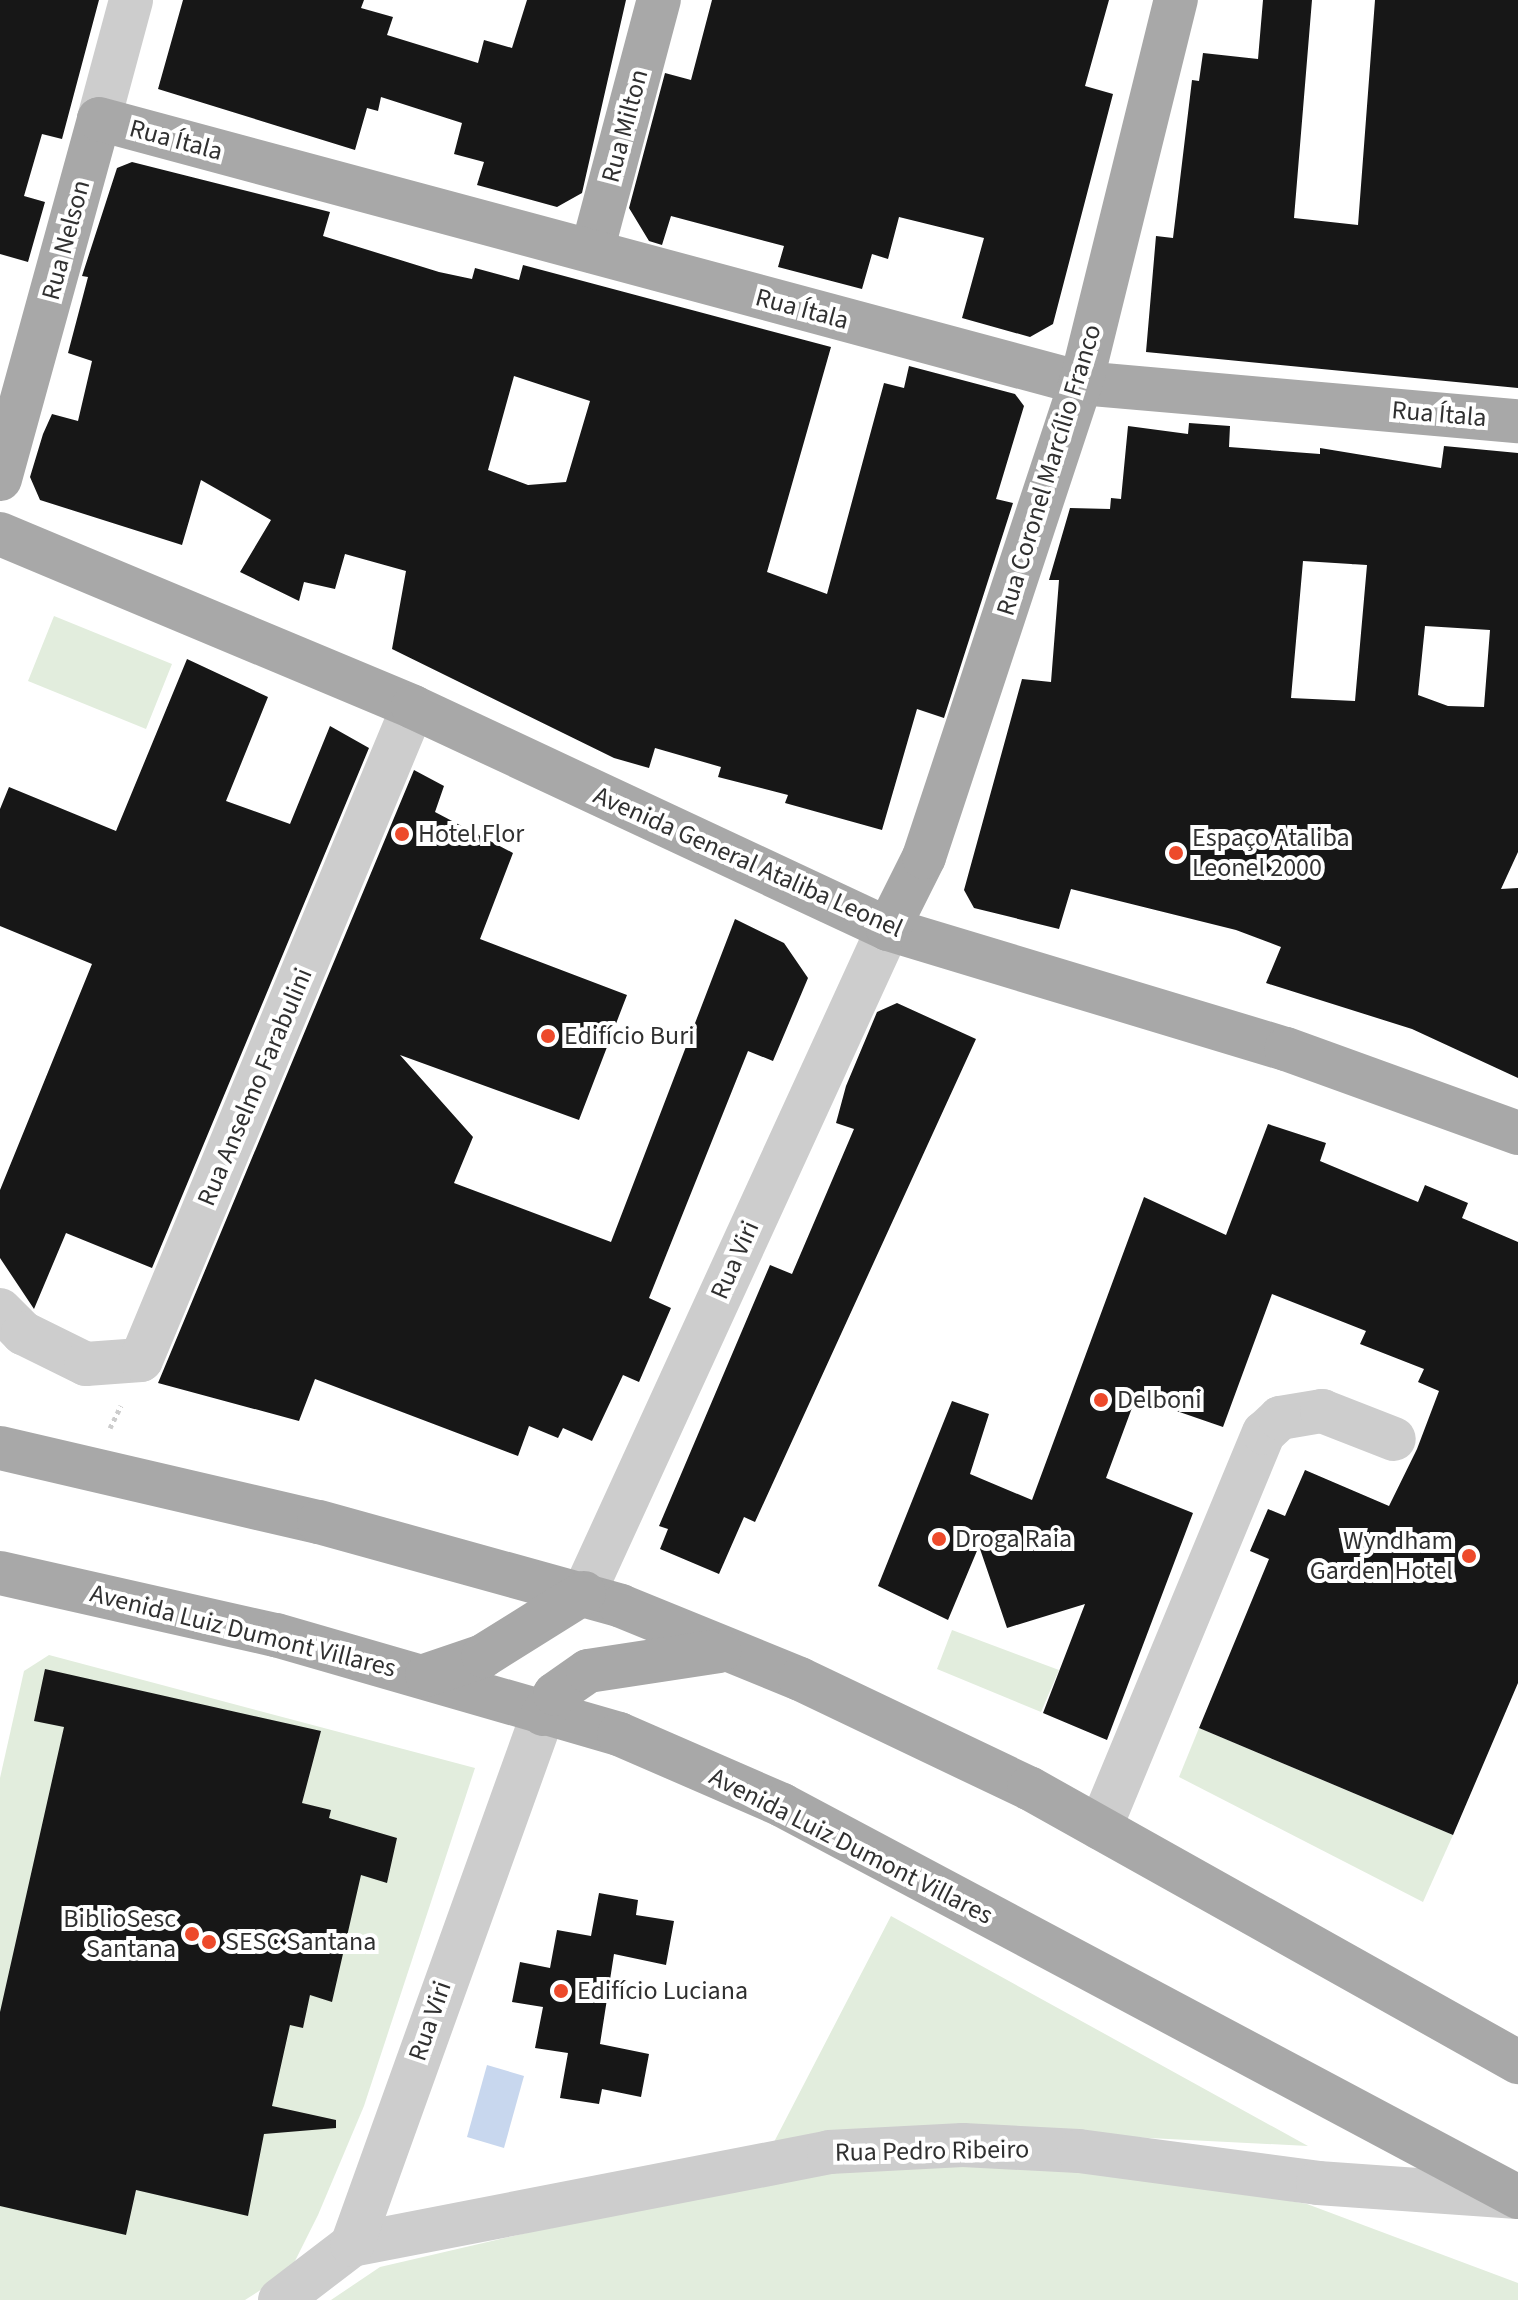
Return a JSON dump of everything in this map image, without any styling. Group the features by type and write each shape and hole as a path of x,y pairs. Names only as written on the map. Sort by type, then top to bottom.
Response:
{"main road":[{"name":"Rua Milton","path":"592,251 659,0"},
{"name":"Rua Coronel Marcílio Franco","path":"888,929 924,857 1081,383 1176,0"},
{"name":"Rua Ítala","path":"99,119 1081,383 1518,421"},
{"name":"Rua Nelson","path":"0,479 99,119"},
{"name":"Avenida General Ataliba Leonel","path":"0,534 413,707 888,929 1286,1049 1518,1133"},
{"path":"0,1448 93,1465 584,1593 729,1650 1029,1788 1518,2062"},
{"name":"Avenida Luiz Dumont Villares","path":"0,1573 427,1675 543,1714 619,1734 782,1805 1518,2197"},
{"path":"427,1675 496,1649 584,1593"},
{"path":"543,1714 555,1694 588,1671 652,1656 729,1650"}],"street":[{"name":"Rua Nelson","path":"99,119 131,0"},
{"name":"Rua Anselmo Farabulini","path":"141,1360 413,707"},
{"name":"Rua Viri","path":"584,1593 888,929"},
{"path":"0,1310 23,1333 86,1364 141,1360"},
{"path":"1100,1828 1264,1433 1280,1418 1322,1411 1394,1439"},
{"name":"Rua Viri","path":"352,2245 543,1714"},
{"name":"Rua Pedro Ribeiro","path":"352,2245 829,2152 963,2145 1079,2151 1318,2183 1518,2197"},
{"path":"280,2300 352,2245"}],"path":[{"path":"93,1465 141,1360"}],"green space":[{"path":"54,616 172,664 146,729 28,681"},
{"path":"952,1630 1059,1670 1041,1712 937,1669"},
{"name":"SESC Santana","path":"49,1655 475,1768 364,2106 318,2215 290,2271 245,2300 0,2300 0,1778 24,1671"},
{"path":"1199,1728 1453,1835 1423,1902 1179,1777"},
{"path":"891,1916 1308,2146 934,2127 774,2142"},
{"path":"966,2161 1101,2166 1307,2204 1518,2283 1518,2300 331,2300 380,2267 608,2214 835,2168"}],"water":[{"path":"487,2065 524,2076 504,2148 467,2137"}],"building":[{"path":"0,0 99,0 62,139 42,134 24,196 45,202 28,262 0,254"},
{"path":"183,0 364,0 361,8 393,17 387,35 478,63 484,40 512,48 527,0 626,0 582,193 557,207 477,185 484,162 454,154 462,123 381,97 378,111 367,108 355,150 158,89"},
{"path":"712,0 1109,0 1085,86 1113,94 1053,324 1030,337 962,318 984,238 899,217 888,259 872,254 862,289 778,267 784,246 671,216 662,245 649,241 629,208 665,73 691,80"},
{"path":"1263,0 1312,0 1294,218 1358,225 1375,0 1518,0 1518,388 1146,352 1156,236 1173,238 1192,80 1199,81 1203,53 1258,59"},
{"path":"132,162 330,212 323,236 439,272 472,279 475,268 519,280 523,265 831,347 767,572 827,594 884,383 904,388 909,366 1015,394 1024,406 996,499 1013,503 944,718 917,709 882,830 785,803 788,795 718,777 721,767 655,748 649,768 614,758 392,649 406,571 345,554 335,589 304,582 299,601 240,572 271,520 201,480 182,545 40,500 30,477 43,434 52,414 78,421 92,361 68,353 88,277 82,276 117,168","holes":["514,376 590,401 566,482 528,485 488,470"]},
{"path":"1189,423 1230,426 1229,447 1320,454 1320,448 1441,468 1444,446 1518,453 1518,852 1501,889 1518,888 1518,1078 1412,1029 1266,983 1281,947 1236,930 1071,889 1059,929 974,908 964,890 1022,679 1051,682 1059,580 1049,580 1070,508 1110,509 1111,498 1121,499 1128,426 1188,434","holes":["1303,561 1367,565 1355,701 1291,698","1425,626 1490,630 1484,707 1448,706 1418,695"]},
{"path":"187,659 268,697 226,801 290,824 330,726 369,748 152,1268 66,1233 34,1309 0,1258 0,1190 92,964 0,926 0,809 9,787 116,831"},
{"path":"414,770 444,786 435,812 513,853 480,939 627,995 579,1120 400,1055 473,1137 454,1183 611,1242 735,919 784,943 808,978 773,1061 748,1051 649,1298 671,1308 639,1382 623,1375 592,1441 563,1428 558,1438 529,1426 518,1456 315,1379 299,1421 158,1383"},
{"path":"897,1003 976,1039 755,1522 744,1517 719,1574 660,1549 668,1529 659,1526 770,1265 792,1274 854,1129 836,1123 846,1086 877,1012"},
{"path":"1268,1124 1326,1143 1320,1161 1418,1202 1425,1185 1468,1203 1462,1218 1518,1242 1518,1683 1453,1835 1199,1728 1269,1559 1250,1551 1268,1509 1285,1516 1305,1470 1389,1506 1417,1449 1439,1391 1418,1382 1424,1369 1360,1344 1366,1331 1272,1294 1223,1427 1136,1397 1106,1478 1193,1513 1107,1740 1043,1713 1085,1604 1007,1628 979,1546 948,1620 878,1586 952,1401 989,1414 970,1474 1032,1500 1144,1197 1226,1235"},
{"name":"SESC Santana","path":"45,1669 321,1731 302,1803 331,1810 329,1818 397,1838 387,1883 361,1875 332,2002 310,1995 303,2028 290,2025 272,2106 336,2120 336,2128 264,2134 248,2216 136,2190 126,2235 0,2206 0,2012 64,1727 34,1721"},
{"name":"Edifício Luciana","path":"599,1893 638,1900 636,1915 674,1921 666,1965 614,1954 600,2044 649,2054 641,2097 602,2089 599,2104 560,2098 568,2053 535,2048 543,2007 512,2002 520,1962 550,1968 557,1930 591,1936"}],"place":[{"name":"Hotel Flor","path":"402,834"},
{"name":"Espaço Ataliba Leonel 2000","path":"1176,853"},
{"name":"Edifício Buri","path":"548,1036"},
{"name":"Delboni","path":"1101,1400"},
{"name":"Droga Raia","path":"939,1539"},
{"name":"Wyndham Garden Hotel","path":"1469,1556"},
{"name":"BiblioSesc Santana","path":"192,1934"},
{"name":"SESC Santana","path":"209,1942"},
{"name":"Edifício Luciana","path":"561,1991"}]}
